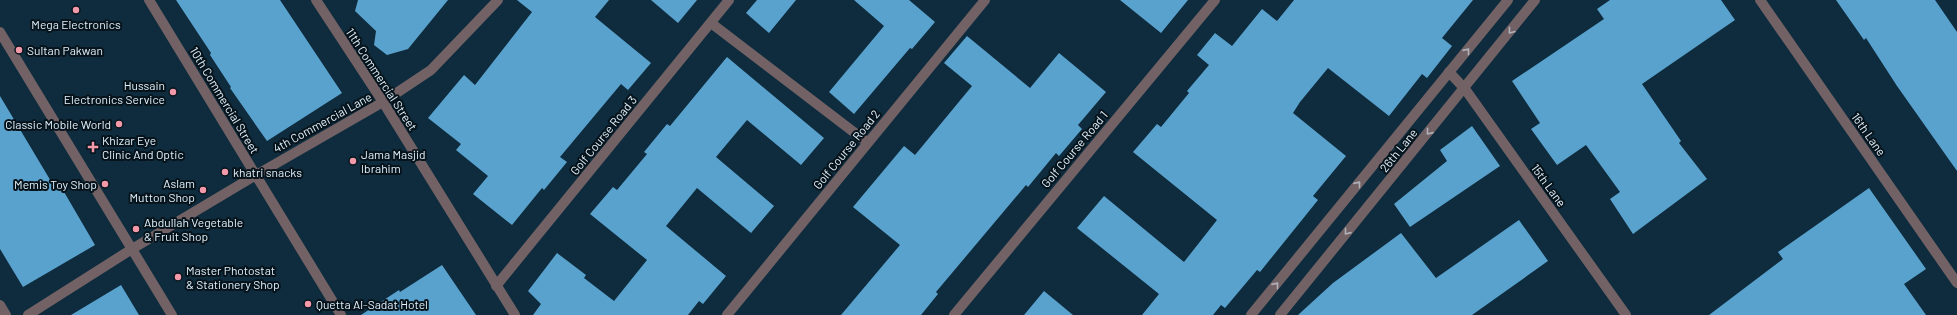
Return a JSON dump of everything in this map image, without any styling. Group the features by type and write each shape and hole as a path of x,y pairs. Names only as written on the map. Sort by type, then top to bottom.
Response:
{"street":[{"name":"10th Commercial Street","path":"149,0 341,315"},
{"name":"11th Commercial Street","path":"316,0 383,102 515,315"},
{"name":"4th Commercial Lane","path":"28,315 132,249 383,102 431,70 498,0"},
{"name":"Golf Course Road 3","path":"496,286 729,0"},
{"name":"Golf Course Road 2","path":"727,315 986,0"},
{"name":"Golf Course Road 1","path":"954,315 1215,0"},
{"path":"1251,315 1508,0"},
{"name":"26th Lane","path":"1280,315 1535,0"},
{"name":"16th Lane","path":"1760,0 1957,283"},
{"path":"711,22 868,143"},
{"path":"0,32 172,315"},
{"name":"15th Lane","path":"1449,72 1464,89 1626,315"},
{"path":"0,305 6,315"}],"building":[{"path":"176,0 280,0 342,93 267,141 230,88 231,87 210,55 211,53"},
{"path":"358,0 448,0 408,49 387,55 374,45 376,31 355,11"},
{"path":"517,0 609,0 595,17 651,63 628,90 621,84 560,157 567,162 544,190 542,188 512,225 473,194 488,176 456,150 461,144 428,118 464,75 475,85 532,12"},
{"path":"651,0 697,0 678,23"},
{"path":"757,0 796,0 769,33 746,13"},
{"path":"854,0 909,0 935,22 912,49 910,48 854,114 829,92 884,26"},
{"path":"1120,0 1188,0 1161,33"},
{"path":"1294,0 1473,0 1442,38 1452,46 1427,78 1422,74 1389,116 1328,68 1300,102 1293,113 1346,156 1313,196 1318,200 1260,272 1257,270 1225,308 1221,305 1213,315 1142,315 1159,294 1077,228 1104,196 1184,262 1217,220 1133,152 1157,124 1161,127 1189,93 1187,91 1209,65 1197,55 1215,33 1232,46 1262,9 1277,21"},
{"path":"1610,0 1721,0 1735,20 1642,84 1681,141 1679,143 1707,179 1633,234 1610,199 1620,192 1586,145 1557,165 1531,129 1540,123 1512,81 1604,19 1597,9"},
{"path":"1836,0 1935,0 1957,32 1957,171 1897,86 1866,38 1864,40"},
{"path":"967,36 1030,88 1059,53 1106,92 1078,125 1082,129 1059,156 1056,153 1028,187 1026,185 936,292 938,294 921,315 841,315 900,245 853,207 904,146 915,155 972,86 944,63"},
{"path":"727,57 824,138 801,165 747,120 716,157 774,206 751,233 697,188 666,226 726,276 703,304 699,301 688,315 533,315 541,304 528,291 557,253 586,275 584,278 614,301 647,260 590,214 613,187 617,190 647,154 644,152 667,124 670,126"},
{"path":"0,96 55,188 60,185 95,245 23,287 0,249"},
{"path":"1472,126 1500,166 1410,227 1394,204 1447,161 1440,150"},
{"path":"1869,188 1926,269 1904,284 1926,315 1709,315 1783,259 1778,252"},
{"path":"1519,220 1548,261 1472,315 1298,315 1333,283 1401,233 1436,278"},
{"path":"442,265 476,315 361,315 399,290 400,292"},
{"path":"121,285 139,315 71,315"},
{"path":"1044,291 1073,315 1024,315"}],"place":[{"name":"Mega Electronics","path":"76,10"},
{"name":"Sultan Pakwan","path":"19,50"},
{"name":"Hussain Electronics Service","path":"173,92"},
{"name":"Classic Mobile World","path":"119,124"},
{"name":"Khizar Eye Clinic And Optic","path":"93,147"},
{"name":"Jama Masjid Ibrahim","path":"353,161"},
{"name":"khatri snacks","path":"225,172"},
{"name":"Memis Toy Shop","path":"105,184"},
{"name":"Aslam Mutton Shop","path":"203,190"},
{"name":"Abdullah Vegetable & Fruit Shop","path":"136,229"},
{"name":"Master Photostat & Stationery Shop","path":"178,277"},
{"name":"Quetta Al-Sadat Hotel","path":"308,304"}]}
